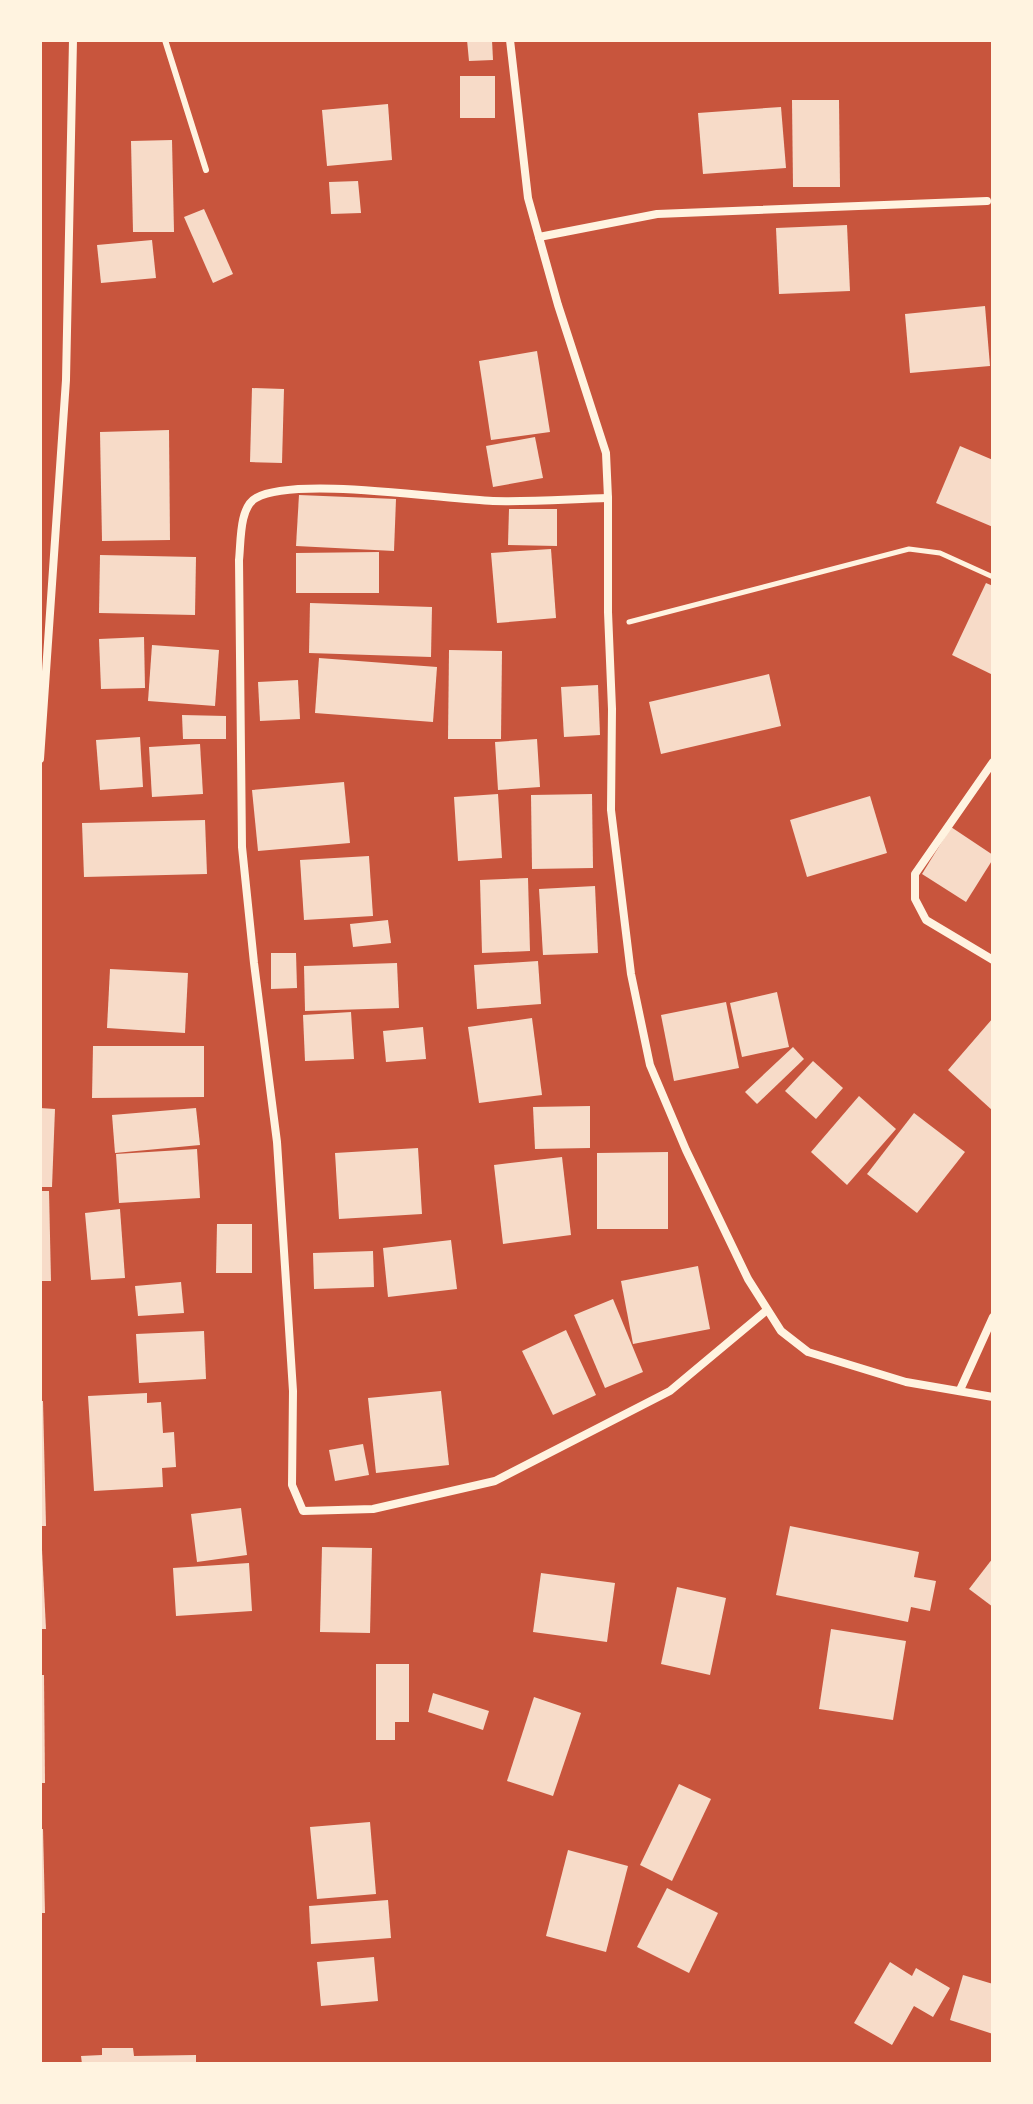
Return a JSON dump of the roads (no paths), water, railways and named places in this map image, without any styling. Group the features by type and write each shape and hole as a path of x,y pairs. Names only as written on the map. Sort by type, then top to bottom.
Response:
{"street":[{"path":"40,759 66,380 73,40"},
{"path":"510,40 528,198 606,453 612,709 611,810 631,974 650,1065 686,1150 741,1265 781,1331 808,1352 906,1382 993,1397"},
{"path":"539,237 657,214 987,201"},
{"path":"608,498 495,501 303,487 258,497 249,503 239,560 242,847 277,1142 293,1391 292,1485 303,1511 359,1510 495,1481 670,1391 767,1310"},
{"path":"993,762 915,874 915,899 926,920 993,960"},
{"path":"960,1390 993,1317"}],"lane":[{"path":"165,40 206,170"}]}
